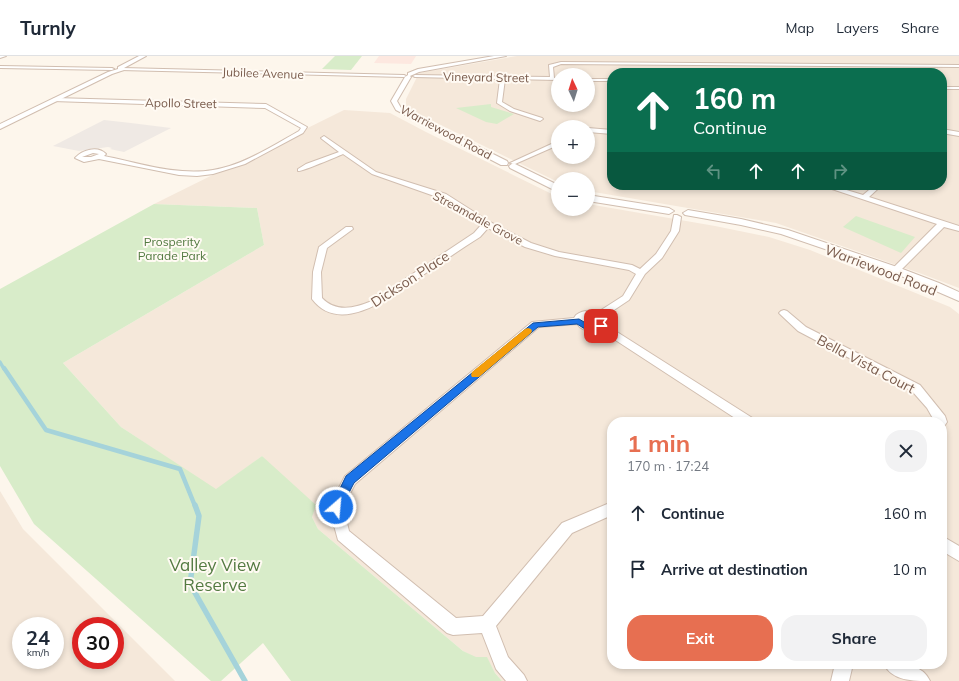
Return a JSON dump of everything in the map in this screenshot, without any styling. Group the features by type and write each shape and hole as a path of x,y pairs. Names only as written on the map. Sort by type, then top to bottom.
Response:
{"street":[{"path":"0,57 4,56"},
{"path":"0,126 56,100 143,56"},
{"path":"409,76 415,72 503,56"},
{"path":"551,68 551,66 561,63 959,66"},
{"name":"Jubilee Avenue","path":"0,67 409,76"},
{"name":"Vineyard Street","path":"409,76 551,79"},
{"name":"Warriewood Road","path":"409,76 394,101 398,109 551,185"},
{"path":"503,78 499,102 500,104 506,108 540,119"},
{"path":"595,80 607,80"},
{"path":"956,88 959,91"},
{"name":"Apollo Street","path":"56,100 266,106 304,127 301,132 239,166 216,172 200,174 179,173 99,157"},
{"path":"595,131 607,132"},
{"path":"947,132 959,134"},
{"name":"Streamdale Grove","path":"324,138 374,172 443,196 487,224 528,245 558,254 632,268 641,273"},
{"path":"510,164 551,146"},
{"path":"300,170 308,165 344,152"},
{"path":"839,190 943,223 959,230"},
{"path":"864,198 873,190"},
{"path":"579,321 582,325 588,328 595,328 600,321 626,298 641,273 660,256 675,231 673,214 595,199"},
{"name":"Warriewood Road","path":"673,214 685,217 688,213 760,226 803,238 842,256 935,285 959,297"},
{"path":"894,272 943,223"},
{"name":"Dickson Place","path":"349,229 323,247 317,272 317,299 324,306 335,310 360,309 375,303 477,235 487,224"},
{"name":"Warriewood Road","path":"894,272 959,302"},
{"path":"579,321 579,318 583,314 590,313 743,417"},
{"name":"Bella Vista Court","path":"784,313 802,330 916,388 940,417"},
{"path":"579,321 536,324 350,480 336,507 343,535 453,627 487,624 567,528 607,510"},
{"path":"947,546 959,554"},
{"path":"487,624 502,663 518,681"},
{"path":"840,681 843,669"},
{"path":"901,669 921,681"}],"shaded area":[{"path":"379,56 416,56 411,64 374,63"},
{"path":"517,56 959,56 959,288 776,223 595,192 595,172 551,172 551,179 406,108 406,99 419,73"},
{"path":"344,110 390,113 551,194 551,216 595,216 595,205 769,237 810,250 950,307 959,314 959,681 502,681 495,673 487,658 476,658 463,651 318,529 312,517 262,456 216,490 121,427 63,363 264,245 257,208 154,204"},
{"path":"104,120 171,128 124,152 110,149 112,148 108,147 79,151 53,146"},
{"path":"0,491 23,529 111,617 72,617 72,669 124,669 124,630 175,681 0,681"}],"green space":[{"path":"335,56 362,56 351,70 322,69"},
{"path":"491,104 491,107 514,114 497,124 486,122 456,108"},
{"name":"Valley View Reserve","path":"154,204 257,208 264,245 63,363 121,427 216,489 262,456 316,505 312,517 318,529 463,651 476,657 487,657 495,673 502,681 291,681 263,643 221,681 211,681 34,524 0,466 0,289"},
{"path":"856,216 915,237 901,253 843,227"}],"waterway":[{"path":"0,362 4,369"},
{"path":"4,368 46,430 180,469 195,506"},
{"path":"195,505 199,516 190,584 245,681"}],"slow traffic":[{"path":"476,375 528,331"}],"route":[{"path":"336,507 350,480 536,324 579,321 582,325 588,328 601,326"}],"park label":[{"name":"Prosperity Parade Park","path":"172,248"}]}
